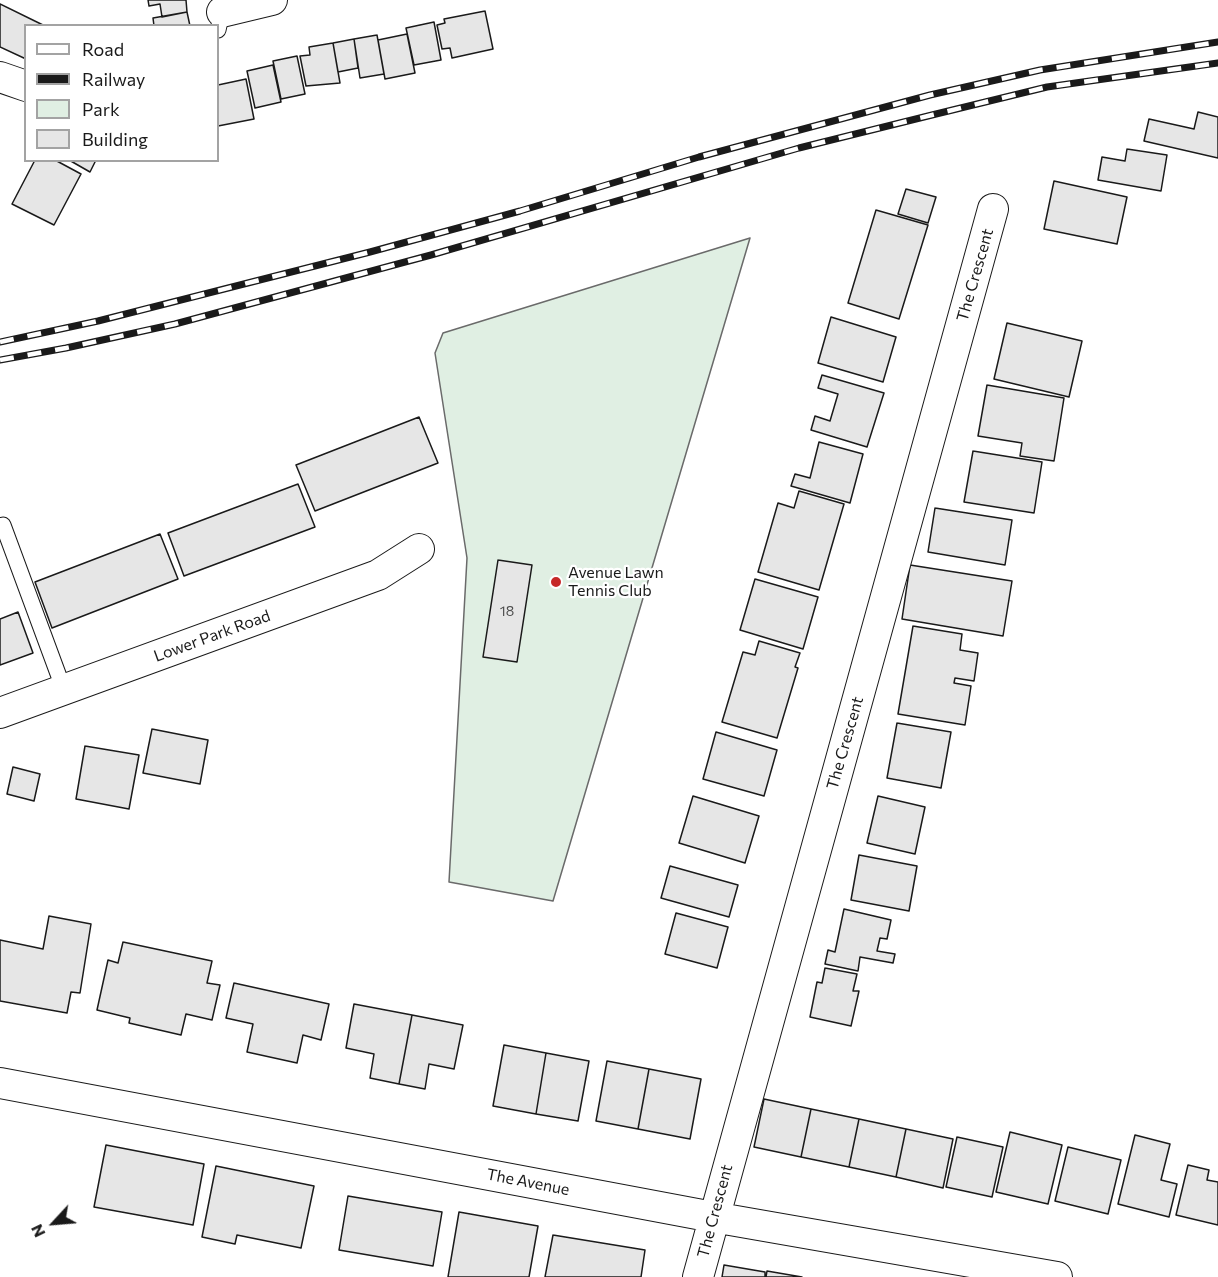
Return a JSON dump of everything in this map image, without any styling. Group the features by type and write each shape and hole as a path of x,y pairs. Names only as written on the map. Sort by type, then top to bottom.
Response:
{"street":[{"path":"220,21 272,0"},
{"path":"0,77 24,85"},
{"name":"The Crescent","path":"698,1277 993,209"},
{"name":"Lower Park Road","path":"0,713 378,575 419,549"},
{"name":"The Avenue","path":"0,1083 713,1217 1057,1277"}],"lane":[{"path":"0,526 3,525 64,690"}],"green space":[{"name":"Avenue Lawn Tennis Club","path":"750,238 553,901 449,882 467,558 435,353 443,333"}],"building":[{"path":"148,0 186,0 187,12 162,17 160,4 149,6"},
{"path":"0,4 41,24 24,24 24,58 0,47"},
{"path":"485,11 493,49 452,58 450,48 442,49 437,25 445,23 444,19"},
{"path":"187,12 190,24 154,24 153,18"},
{"path":"434,22 441,60 414,65 406,28"},
{"path":"407,34 415,73 385,79 378,40"},
{"path":"377,35 384,74 360,78 354,39"},
{"path":"354,39 358,68 338,72 333,43"},
{"path":"333,43 340,83 306,86 300,56 310,55 309,47"},
{"path":"297,56 305,94 281,99 273,61"},
{"path":"273,65 281,102 255,108 247,71"},
{"path":"246,79 254,119 219,126 219,85"},
{"path":"1198,112 1218,117 1218,158 1144,141 1149,119 1194,129"},
{"path":"1127,149 1167,155 1161,191 1098,180 1102,157 1125,161"},
{"path":"34,162 59,162 81,174 54,225 12,204"},
{"path":"72,162 95,162 90,172"},
{"path":"1054,181 1127,197 1117,244 1044,229"},
{"path":"906,189 936,197 928,223 898,214"},
{"path":"876,210 928,225 899,319 848,303"},
{"path":"831,317 896,337 883,382 818,363"},
{"path":"1007,323 1082,341 1069,397 994,379"},
{"path":"822,375 884,393 867,447 811,430 815,416 830,421 838,394 818,388"},
{"path":"987,385 1064,398 1054,461 1020,456 1022,443 978,436"},
{"path":"419,417 438,463 315,511 296,465"},
{"path":"819,442 863,454 850,503 791,486 795,474 810,478"},
{"path":"973,451 1042,462 1034,513 964,502"},
{"path":"298,484 315,527 184,576 168,533"},
{"path":"799,491 844,504 819,590 758,572 778,503 794,508"},
{"path":"935,508 1012,520 1005,565 928,552"},
{"path":"160,534 178,579 52,628 35,582"},
{"path":"498,560 532,565 517,662 483,657"},
{"path":"910,565 1012,581 1003,636 902,619"},
{"path":"755,579 818,597 803,649 740,630"},
{"path":"18,612 33,653 0,665 0,619"},
{"path":"913,626 962,634 960,650 978,653 974,681 955,678 954,683 971,686 965,725 898,714"},
{"path":"759,641 800,653 795,667 798,668 777,738 722,722 743,652 755,655"},
{"path":"897,723 951,732 941,788 887,778"},
{"path":"152,729 208,740 200,784 143,773"},
{"path":"716,732 777,750 764,796 703,779"},
{"path":"85,746 139,755 129,809 76,799"},
{"path":"13,767 40,774 34,801 7,794"},
{"path":"693,796 759,816 745,863 679,843"},
{"path":"878,796 925,807 915,854 867,843"},
{"path":"859,855 917,866 909,911 851,900"},
{"path":"670,866 738,885 729,917 661,898"},
{"path":"844,909 891,920 887,939 880,938 877,951 895,954 893,963 860,957 858,971 825,964 828,950 835,952"},
{"path":"676,913 728,927 717,968 665,954"},
{"path":"49,916 91,924 80,993 71,992 67,1013 0,1001 0,940 43,949"},
{"path":"123,942 212,961 207,983 220,985 212,1020 186,1014 181,1035 129,1023 130,1018 97,1010 108,960 118,963"},
{"path":"825,968 857,974 853,991 859,991 851,1026 810,1017 817,982 822,983"},
{"path":"234,983 329,1004 321,1040 303,1035 297,1063 247,1052 253,1024 226,1018"},
{"path":"354,1004 412,1015 399,1084 370,1078 374,1054 346,1048"},
{"path":"412,1015 463,1025 454,1069 429,1064 425,1089 399,1084"},
{"path":"504,1045 546,1053 536,1114 493,1106"},
{"path":"546,1053 589,1061 578,1121 536,1114"},
{"path":"607,1061 649,1069 638,1129 596,1121"},
{"path":"649,1069 701,1079 690,1139 638,1129"},
{"path":"764,1099 811,1109 801,1157 754,1147"},
{"path":"811,1109 859,1119 849,1167 801,1157"},
{"path":"859,1119 906,1129 896,1177 849,1167"},
{"path":"906,1129 953,1139 943,1188 896,1177"},
{"path":"1010,1132 1062,1145 1048,1204 996,1192"},
{"path":"1135,1135 1170,1144 1161,1180 1177,1184 1169,1217 1118,1204"},
{"path":"957,1137 1003,1147 992,1197 946,1187"},
{"path":"106,1145 204,1164 193,1225 94,1207"},
{"path":"1068,1147 1121,1160 1108,1214 1055,1201"},
{"path":"1188,1165 1209,1170 1207,1180 1218,1182 1218,1225 1176,1215"},
{"path":"216,1166 314,1186 301,1248 237,1235 235,1244 202,1237"},
{"path":"348,1196 442,1212 433,1266 339,1250"},
{"path":"459,1212 538,1226 529,1277 448,1277"},
{"path":"553,1235 645,1250 641,1277 545,1277"},
{"path":"724,1265 765,1272 765,1277 722,1277"},
{"path":"767,1271 802,1277 766,1277"}],"railway":[{"path":"0,342 98,321 370,252 520,211 699,157 930,95 1040,70 1218,42"},
{"path":"0,360 175,324 431,255 799,148 936,114 1047,87 1218,63"}],"place":[{"name":"Avenue Lawn Tennis Club","path":"556,582"}]}
